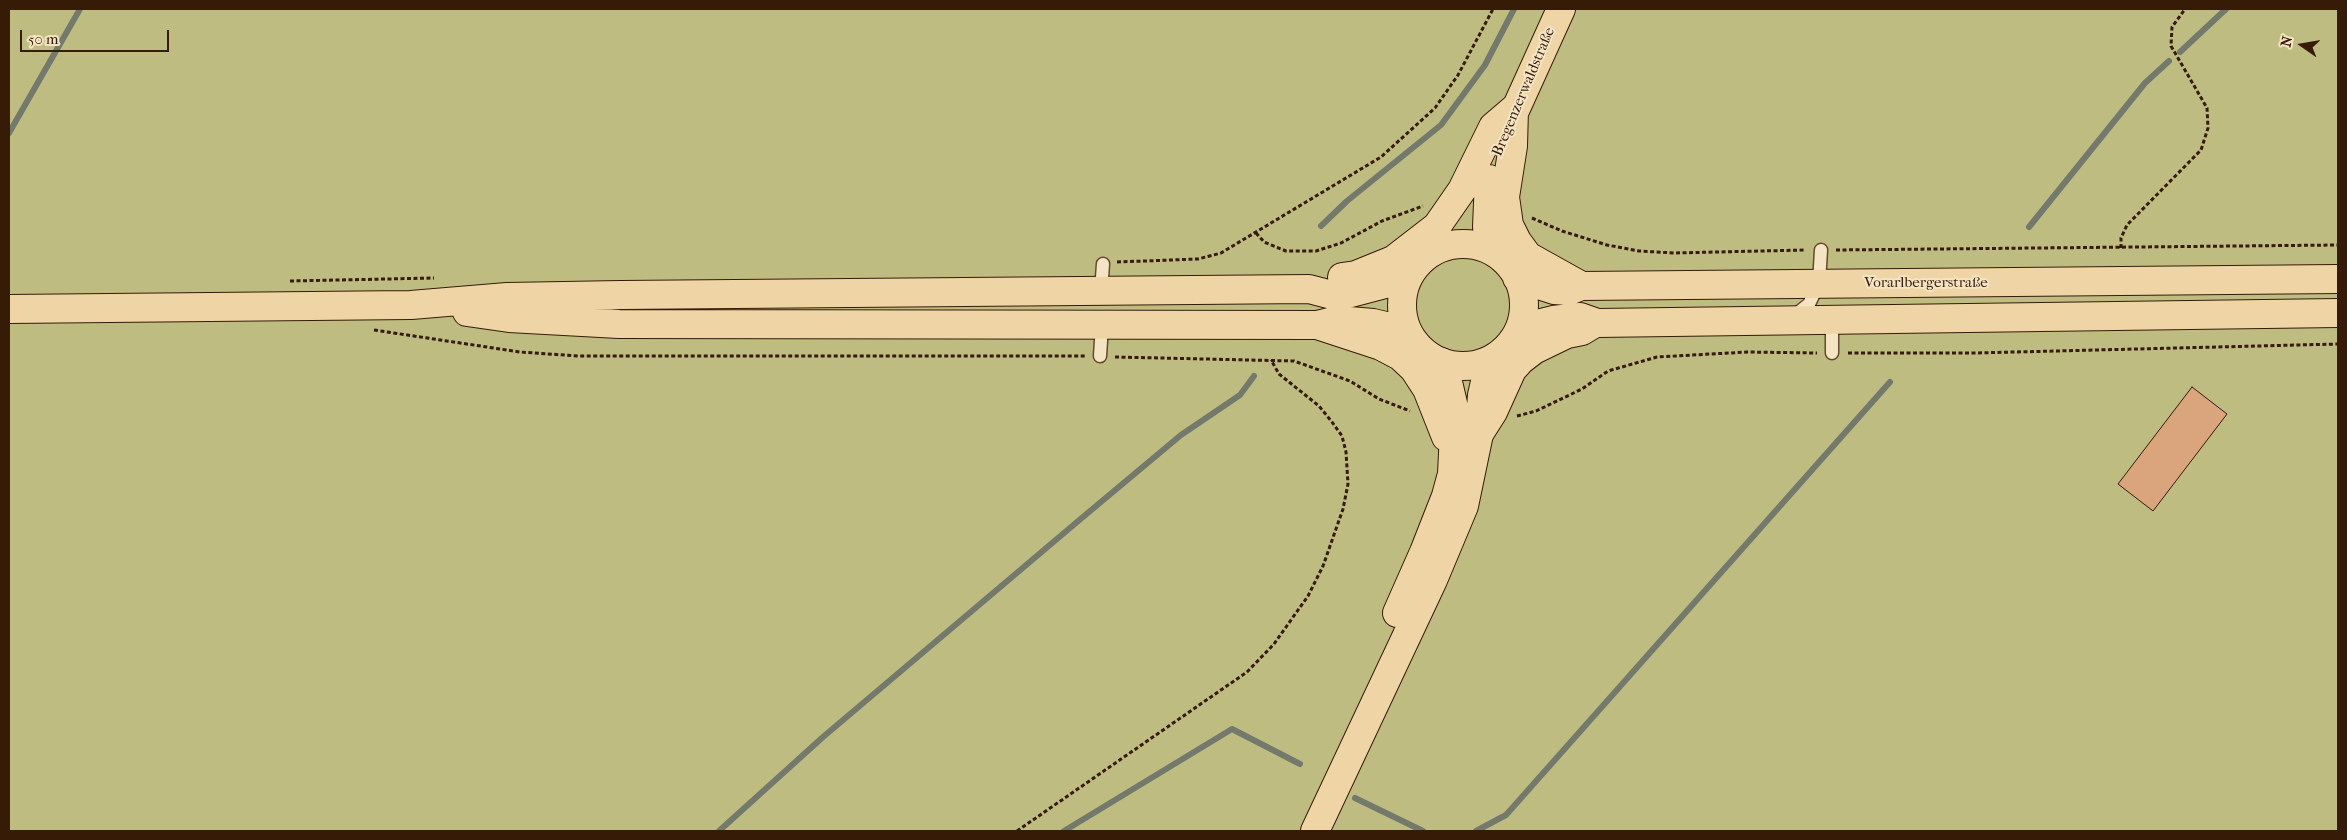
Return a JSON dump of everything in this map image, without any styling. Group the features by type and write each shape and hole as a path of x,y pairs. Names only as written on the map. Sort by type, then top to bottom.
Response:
{"main road":[{"name":"Bregenzerwaldstraße","path":"1449,245 1477,192 1489,176 1514,109 1561,9"},
{"path":"1514,109 1513,146 1504,197 1509,225 1517,241 1528,256 1581,286"},
{"path":"1308,289 1331,279 1356,274 1393,260 1437,226 1462,190 1493,127 1514,109"},
{"name":"Bregenzerwaldstraße","path":"1489,176 1487,227 1499,254"},
{"path":"1475,244 1499,254 1517,278 1525,305 1520,328 1513,341 1503,352 1490,360 1474,366 1457,366 1441,362 1424,353 1407,331 1401,316 1403,292 1408,278 1418,263 1432,252 1449,245 1475,244"},
{"path":"9,309 411,305 507,298 583,296 1308,289 1332,294 1350,293 1408,278"},
{"name":"Vorarlbergerstraße","path":"1517,278 1554,290 1569,291 1581,286 2338,279"},
{"path":"1102,325 1108,313 1115,309 1124,307 1168,308 1181,303 1192,290"},
{"path":"411,305 509,318 619,324 1317,325 1337,320 1373,323 1407,331"},
{"path":"1520,328 1580,317 1597,323 2338,313"},
{"path":"1479,434 1493,412 1512,370 1521,360 1534,350 1567,334 1582,331 1597,323"},
{"path":"1317,325 1381,346 1400,356 1414,369 1427,389 1442,424 1448,445 1452,474"},
{"path":"1315,831 1433,580 1464,506 1479,434 1482,395 1490,360"},
{"path":"1295,831 1424,552 1446,496 1452,474 1454,412 1447,378 1441,362"}],"lane":[{"path":"1788,320 1809,304 1819,284 1821,250"},
{"path":"1101,291 1103,264"},
{"path":"1832,320 1832,353"},
{"path":"1100,356 1102,325"}],"path":[{"path":"1430,203 1382,221 1342,243 1316,251 1286,251 1264,242 1256,233 1381,157 1436,108 1458,75 1493,9"},
{"path":"2121,248 2121,238 2127,225 2201,150 2208,128 2207,108 2171,46 2172,27 2185,9"},
{"path":"1527,216 1562,231 1607,245 1639,251 1674,253 1744,250 2338,245"},
{"path":"1508,419 1536,411 1582,389 1608,371 1657,357 1747,352 1984,353 2338,344"},
{"path":"1100,356 1294,361 1350,380 1379,399 1413,413"},
{"path":"1017,831 1218,694 1247,672 1274,644 1308,596 1326,558 1343,509 1348,484 1346,452 1342,436 1319,406 1279,374 1270,360"}],"shaded area":[{"path":"9,9 2338,9 2338,831 9,831"}],"building":[{"path":"2192,387 2227,414 2153,511 2118,484"}],"waterway":[{"path":"9,133 80,9"},
{"path":"1321,226 1347,201 1441,125 1485,65 1514,9"},
{"path":"2180,52 2226,9"},
{"path":"2029,227 2145,83 2169,61"},
{"path":"719,831 823,737 1077,522 1181,435 1240,395 1254,376"},
{"path":"1476,831 1506,815 1890,382"},
{"path":"1064,831 1232,729 1300,764"},
{"path":"1355,798 1423,831"}]}
